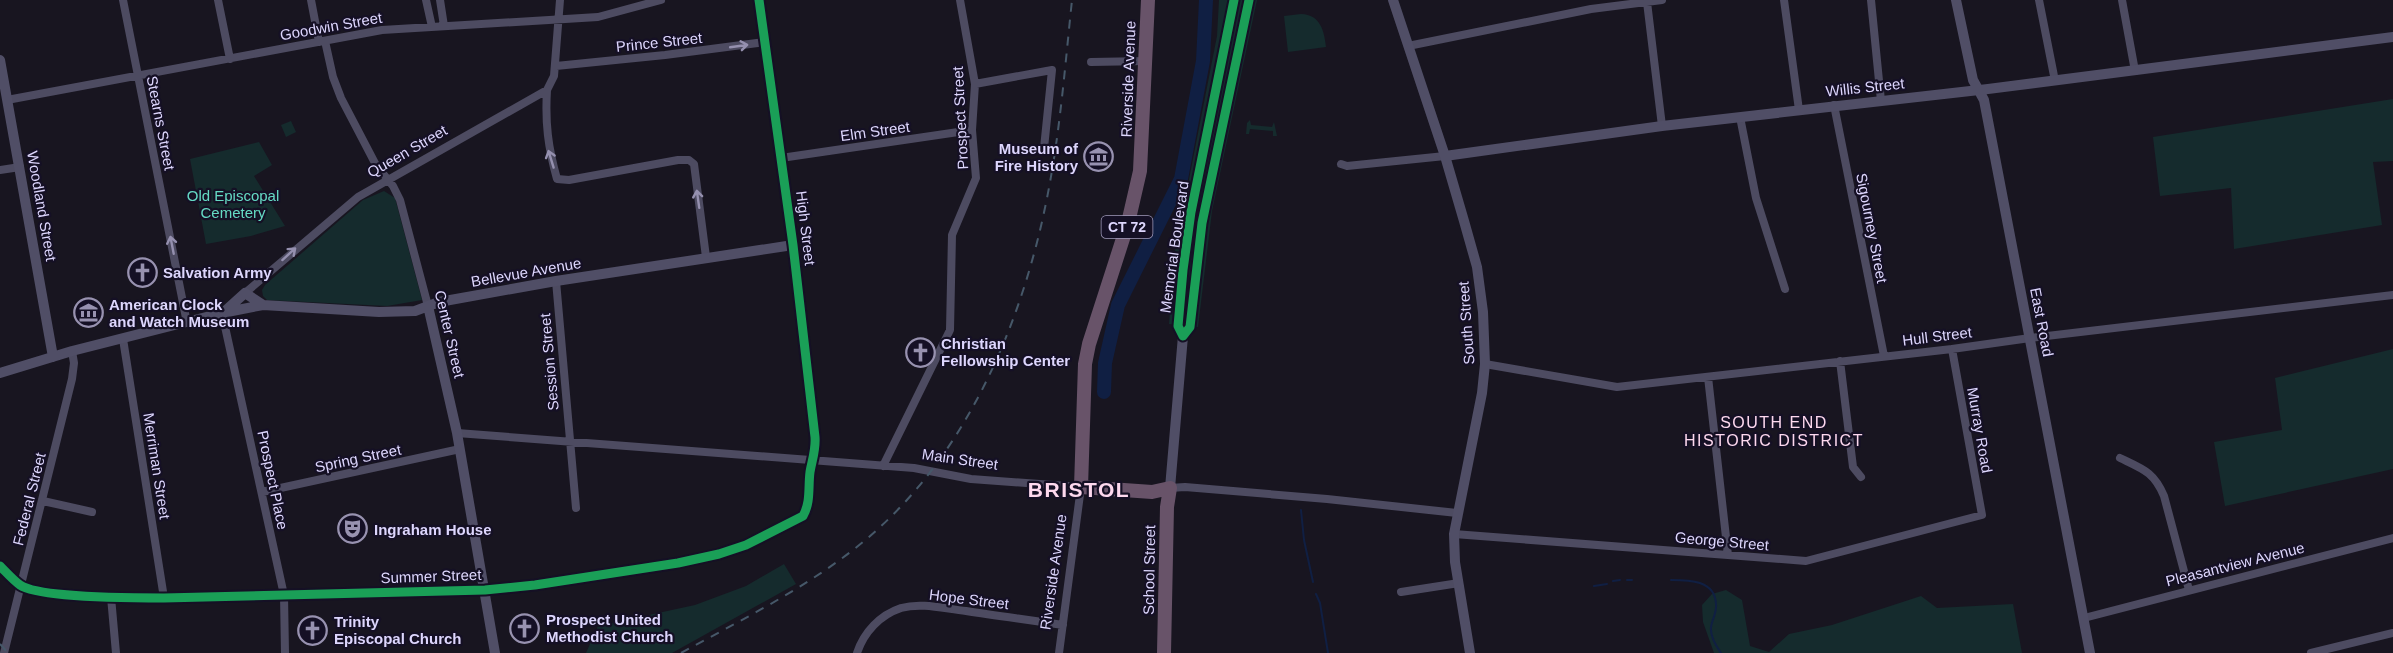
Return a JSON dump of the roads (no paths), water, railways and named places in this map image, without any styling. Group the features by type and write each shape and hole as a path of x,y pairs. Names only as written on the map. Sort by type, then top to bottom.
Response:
{"highway":[{"name":"Riverside Avenue","path":"1081,487 1084,364 1128,223 1140,171 1148,0"},
{"name":"Main Street","path":"1081,487 1152,492 1170,488"},
{"name":"School Street","path":"1164,653 1167,507 1170,488"}],"main road":[{"name":"High Street","path":"759,0 794,245"},
{"name":"Memorial Boulevard","path":"1170,488 1183,336 1178,326 1183,270 1191,212 1234,0"},
{"name":"Memorial Boulevard","path":"1183,336 1190,327 1204,211 1248,0"},
{"name":"South Street","path":"1393,0 1445,156 1477,267 1483,312 1485,364 1478,420 1454,534 1470,653"},
{"name":"East Road","path":"1956,0 1970,70 1984,100 2090,653"},
{"name":"Willis Street","path":"1445,156 1662,126 2055,81 2393,37"},
{"name":"Woodland Street","path":"0,60 53,357"},
{"name":"Bellevue Avenue","path":"0,373 72,351 222,313 263,305 379,312 415,311 439,302 556,281 794,245"},
{"path":"246,293 263,305"},
{"name":"Queen Street","path":"222,313 246,293"},
{"name":"Center Street","path":"428,306 457,433 495,653"}],"street":[{"name":"Stearns Street","path":"123,0 187,323"},
{"path":"218,0 230,59"},
{"name":"Center Street","path":"311,0 338,91 376,165 394,188 402,206 428,306"},
{"path":"426,0 432,27"},
{"path":"440,0 444,26"},
{"path":"560,0 556,66 553,82 547,90 546,127 548,150 557,179 568,180 688,160 694,164 706,257"},
{"name":"Goodwin Street","path":"7,100 382,30 598,17 661,0"},
{"name":"Prospect Street","path":"883,466 950,330 952,235 976,178 972,130 975,84 960,0"},
{"path":"1408,46 1591,9 1662,0"},
{"path":"1787,0 1799,110"},
{"path":"1872,0 1881,100"},
{"path":"2039,0 2055,81"},
{"path":"2122,0 2135,71"},
{"path":"1647,2 1662,126"},
{"name":"Prince Street","path":"556,66 665,56 765,42"},
{"path":"1091,62 1146,61"},
{"path":"975,84 1052,70 1044,148"},
{"name":"Queen Street","path":"246,293 352,201 547,90"},
{"name":"Sigourney Street","path":"1834,105 1884,356"},
{"path":"1740,117 1756,198 1785,289"},
{"name":"Elm Street","path":"781,158 972,130"},
{"name":"Willis Street","path":"1341,164 1347,166 1445,156"},
{"path":"0,170 20,167"},
{"name":"High Street","path":"794,245 815,437 813,461"},
{"name":"Session Street","path":"556,281 576,508"},
{"name":"Hull Street","path":"1485,364 1617,387 1952,350 2030,338 2393,295"},
{"name":"Prospect Place","path":"222,313 284,595 285,653"},
{"name":"Merriman Street","path":"123,339 164,598"},
{"name":"Murray Road","path":"1952,350 1982,515"},
{"name":"Federal Street","path":"4,653 72,379 74,363 72,351"},
{"path":"1840,361 1853,467 1861,477"},
{"path":"1708,377 1728,555"},
{"name":"Main Street","path":"457,433 914,468 971,479 1081,487"},
{"name":"Spring Street","path":"262,492 460,449"},
{"path":"2120,458 2149,472 2158,482 2164,496 2189,590"},
{"name":"Summer Street","path":"21,586 49,592 164,598 484,590 535,585 678,563 746,545 803,516 808,503 813,461"},
{"name":"Riverside Avenue","path":"1059,653 1081,487"},
{"name":"Main Street","path":"1170,488 1185,487 1318,498 1457,513"},
{"path":"43,501 92,512"},
{"name":"George Street","path":"1454,534 1806,561 1982,515"},
{"name":"Pleasantview Avenue","path":"2084,618 2392,540"},
{"path":"0,566 21,586"},
{"path":"1401,592 1459,582"},
{"path":"111,597 116,653"},
{"name":"Hope Street","path":"857,653 863,639 878,622 891,612 906,607 931,606 1063,625"},
{"path":"2311,653 2393,633"}],"waterway":[{"path":"1104,392 1105,363 1118,305 1181,179 1203,61 1206,0"},
{"path":"1301,510 1304,540 1313,582"},
{"path":"1613,581 1620,580"},
{"path":"1627,580 1632,580"},
{"path":"1671,580 1693,581 1711,590 1715,596 1716,607 1711,634 1721,653"},
{"path":"1594,586 1607,584"},
{"path":"1316,594 1320,603 1328,653"}],"railway":[{"path":"681,653 798,588 863,542 899,508 931,471 959,430 984,386 1005,341 1036,246 1055,149 1072,0"},
{"path":"0,644 8,653"}],"place":[{"name":"Museum of Fire History","path":"1099,157"},
{"name":"Salvation Army","path":"142,272"},
{"name":"American Clock and Watch Museum","path":"88,313"},
{"name":"Christian Fellowship Center","path":"920,352"},
{"name":"Ingraham House","path":"353,529"},
{"name":"Prospect United Methodist Church","path":"525,628"},
{"name":"Trinity Episcopal Church","path":"313,630"}],"district":[{"name":"SOUTH END HISTORIC DISTRICT","path":"1774,431"},
{"name":"BRISTOL","path":"1079,489"}],"park label":[{"name":"Old Episcopal Cemetery","path":"233,204"}]}
